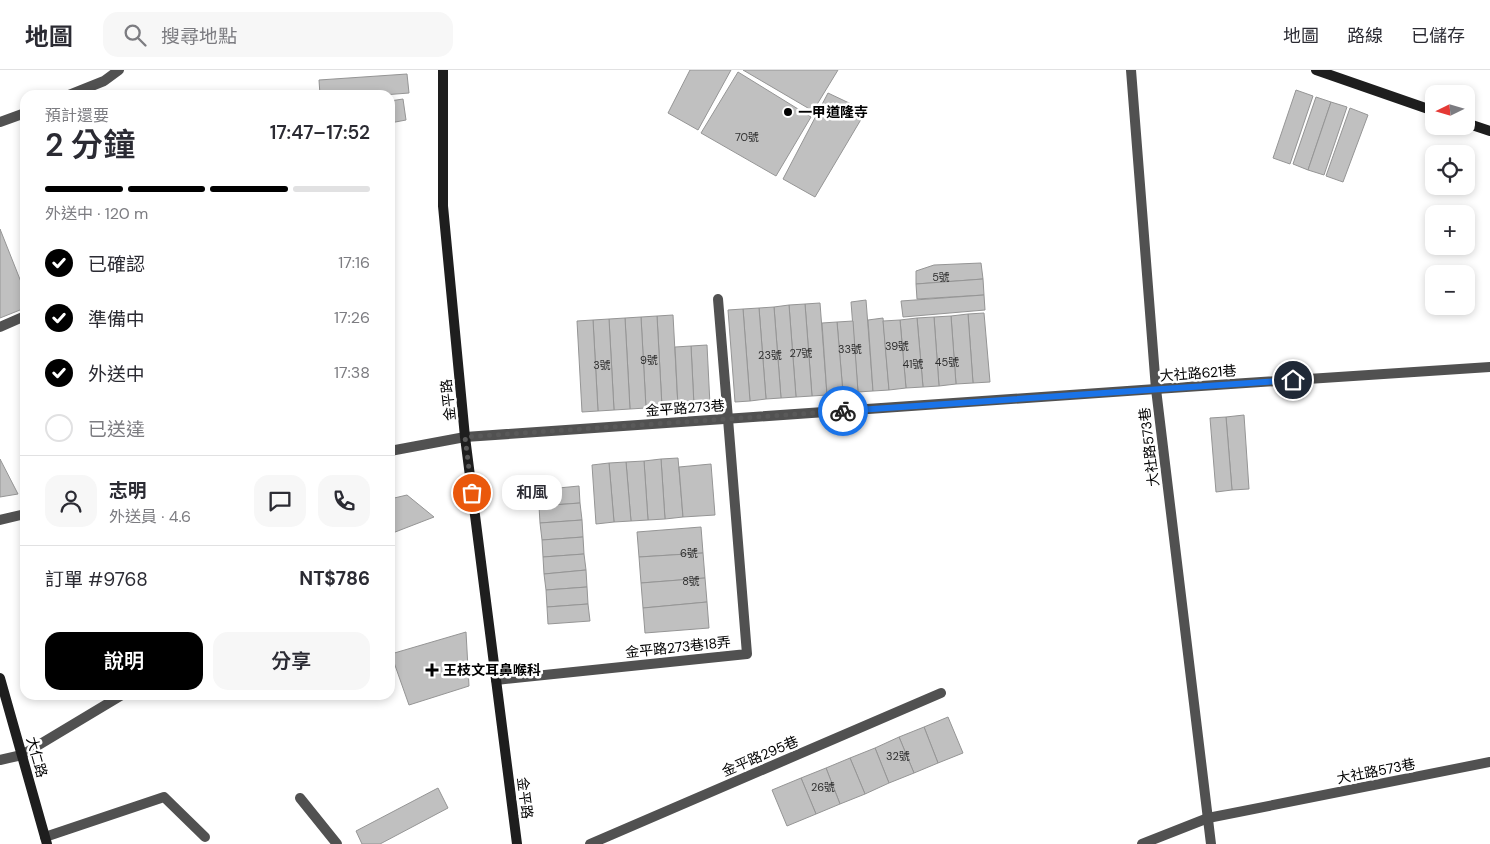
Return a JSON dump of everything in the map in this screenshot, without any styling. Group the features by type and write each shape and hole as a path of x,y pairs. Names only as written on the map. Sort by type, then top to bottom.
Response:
{"street":[{"path":"82,90 104,81 119,70"},
{"name":"金平路","path":"443,70 443,206 465,437 517,844"},
{"name":"大社路573巷","path":"1131,70 1156,389 1208,818"},
{"path":"1316,70 1425,108"},
{"path":"0,122 20,115"},
{"path":"1475,126 1490,131"},
{"path":"718,299 728,418"},
{"path":"0,327 20,318"},
{"name":"大社路621巷","path":"907,406 1490,368"},
{"name":"金平路273巷","path":"395,450 465,437 907,406"},
{"name":"金平路273巷18弄","path":"496,680 747,654 728,418"},
{"path":"0,520 20,515"},
{"name":"大仁路","path":"0,678 46,840"},
{"name":"金平路295巷","path":"590,844 941,693"},
{"path":"0,760 22,755 114,700"},
{"name":"大社路573巷","path":"1142,844 1208,818 1490,762"},
{"path":"46,840 164,797 205,837"},
{"path":"300,798 338,844"},
{"path":"1208,818 1211,844"}],"building":[{"path":"690,70 731,70 698,130 668,113"},
{"path":"743,70 838,70 813,111"},
{"path":"738,72 811,117 776,176 701,133"},
{"path":"407,74 409,93 395,94 395,90 320,90 319,80"},
{"path":"1296,90 1313,96 1290,164 1273,158"},
{"path":"828,93 866,111 815,197 783,179"},
{"path":"1316,97 1331,102 1308,170 1293,164"},
{"path":"403,99 406,120 395,122 395,100"},
{"path":"1331,102 1347,107 1324,175 1308,170"},
{"path":"1350,108 1368,115 1343,182 1326,176"},
{"path":"0,229 20,279 20,310 0,318"},
{"path":"981,263 983,279 916,284 916,271 934,265"},
{"path":"983,279 984,295 917,299 916,284"},
{"path":"984,295 985,310 903,317 901,301"},
{"path":"866,300 873,391 858,392 851,302"},
{"path":"820,303 827,395 812,396 805,304"},
{"path":"805,304 812,396 796,397 789,305"},
{"path":"789,305 796,397 781,398 774,307"},
{"path":"774,307 781,398 766,399 759,308"},
{"path":"759,308 766,399 750,401 743,309"},
{"path":"743,309 750,401 735,402 728,310"},
{"path":"984,313 990,382 973,383 968,314"},
{"path":"968,314 973,383 956,384 951,316"},
{"path":"673,315 678,407 662,407 657,316"},
{"path":"657,316 662,407 646,408 641,317"},
{"path":"951,316 956,384 939,386 934,317"},
{"path":"641,317 646,408 630,409 625,318"},
{"path":"934,317 939,386 923,387 917,318"},
{"path":"625,318 630,409 614,410 609,319"},
{"path":"883,318 889,390 873,391 868,320"},
{"path":"917,318 923,387 906,388 900,320"},
{"path":"609,319 614,410 598,411 593,320"},
{"path":"593,320 598,411 582,412 577,321"},
{"path":"900,320 906,388 889,390 883,321"},
{"path":"853,321 858,392 843,393 837,322"},
{"path":"837,322 843,393 827,395 822,323"},
{"path":"707,345 710,405 694,406 691,346"},
{"path":"691,346 694,406 678,407 675,347"},
{"path":"1244,415 1249,489 1232,490 1226,417"},
{"path":"1226,417 1232,490 1216,492 1210,418"},
{"path":"678,458 683,517 665,519 661,459"},
{"path":"0,459 18,494 0,497"},
{"path":"661,459 665,519 648,520 644,461"},
{"path":"644,461 648,520 631,521 626,462"},
{"path":"626,462 631,521 614,522 609,463"},
{"path":"609,463 614,522 596,524 592,465"},
{"path":"711,464 715,515 683,517 679,467"},
{"path":"579,486 580,503 539,506 538,490"},
{"path":"407,495 434,517 395,532 395,498"},
{"path":"580,503 582,520 540,523 539,506"},
{"path":"582,520 583,537 542,540 540,523"},
{"path":"701,527 703,553 639,557 637,532"},
{"path":"583,537 584,554 543,557 542,540"},
{"path":"703,553 705,578 641,583 639,557"},
{"path":"584,554 586,570 544,574 543,557"},
{"path":"586,570 587,587 546,590 544,574"},
{"path":"705,578 707,602 643,608 641,583"},
{"path":"587,587 588,604 547,607 546,590"},
{"path":"707,602 709,628 645,633 643,608"},
{"path":"588,604 590,621 548,624 547,607"},
{"name":"王枝文耳鼻喉科","path":"466,632 469,686 409,705 395,665 395,653"},
{"path":"948,717 963,753 938,763 924,727"},
{"path":"924,727 938,763 914,773 899,737"},
{"path":"899,737 914,773 889,783 875,748"},
{"path":"875,748 889,783 865,794 850,758"},
{"path":"850,758 865,794 840,804 826,768"},
{"path":"826,768 840,804 816,814 801,778"},
{"path":"801,778 816,814 787,826 772,790"},
{"path":"438,788 448,808 380,844 362,844 356,831"}],"way so far":[{"path":"472,493 465,437 843,411"}],"place":[{"name":"一甲道隆寺","path":"788,112"},
{"name":"和風","path":"472,493"},
{"name":"王枝文耳鼻喉科","path":"432,670"}],"route":[{"path":"843,411 1293,380"}]}
